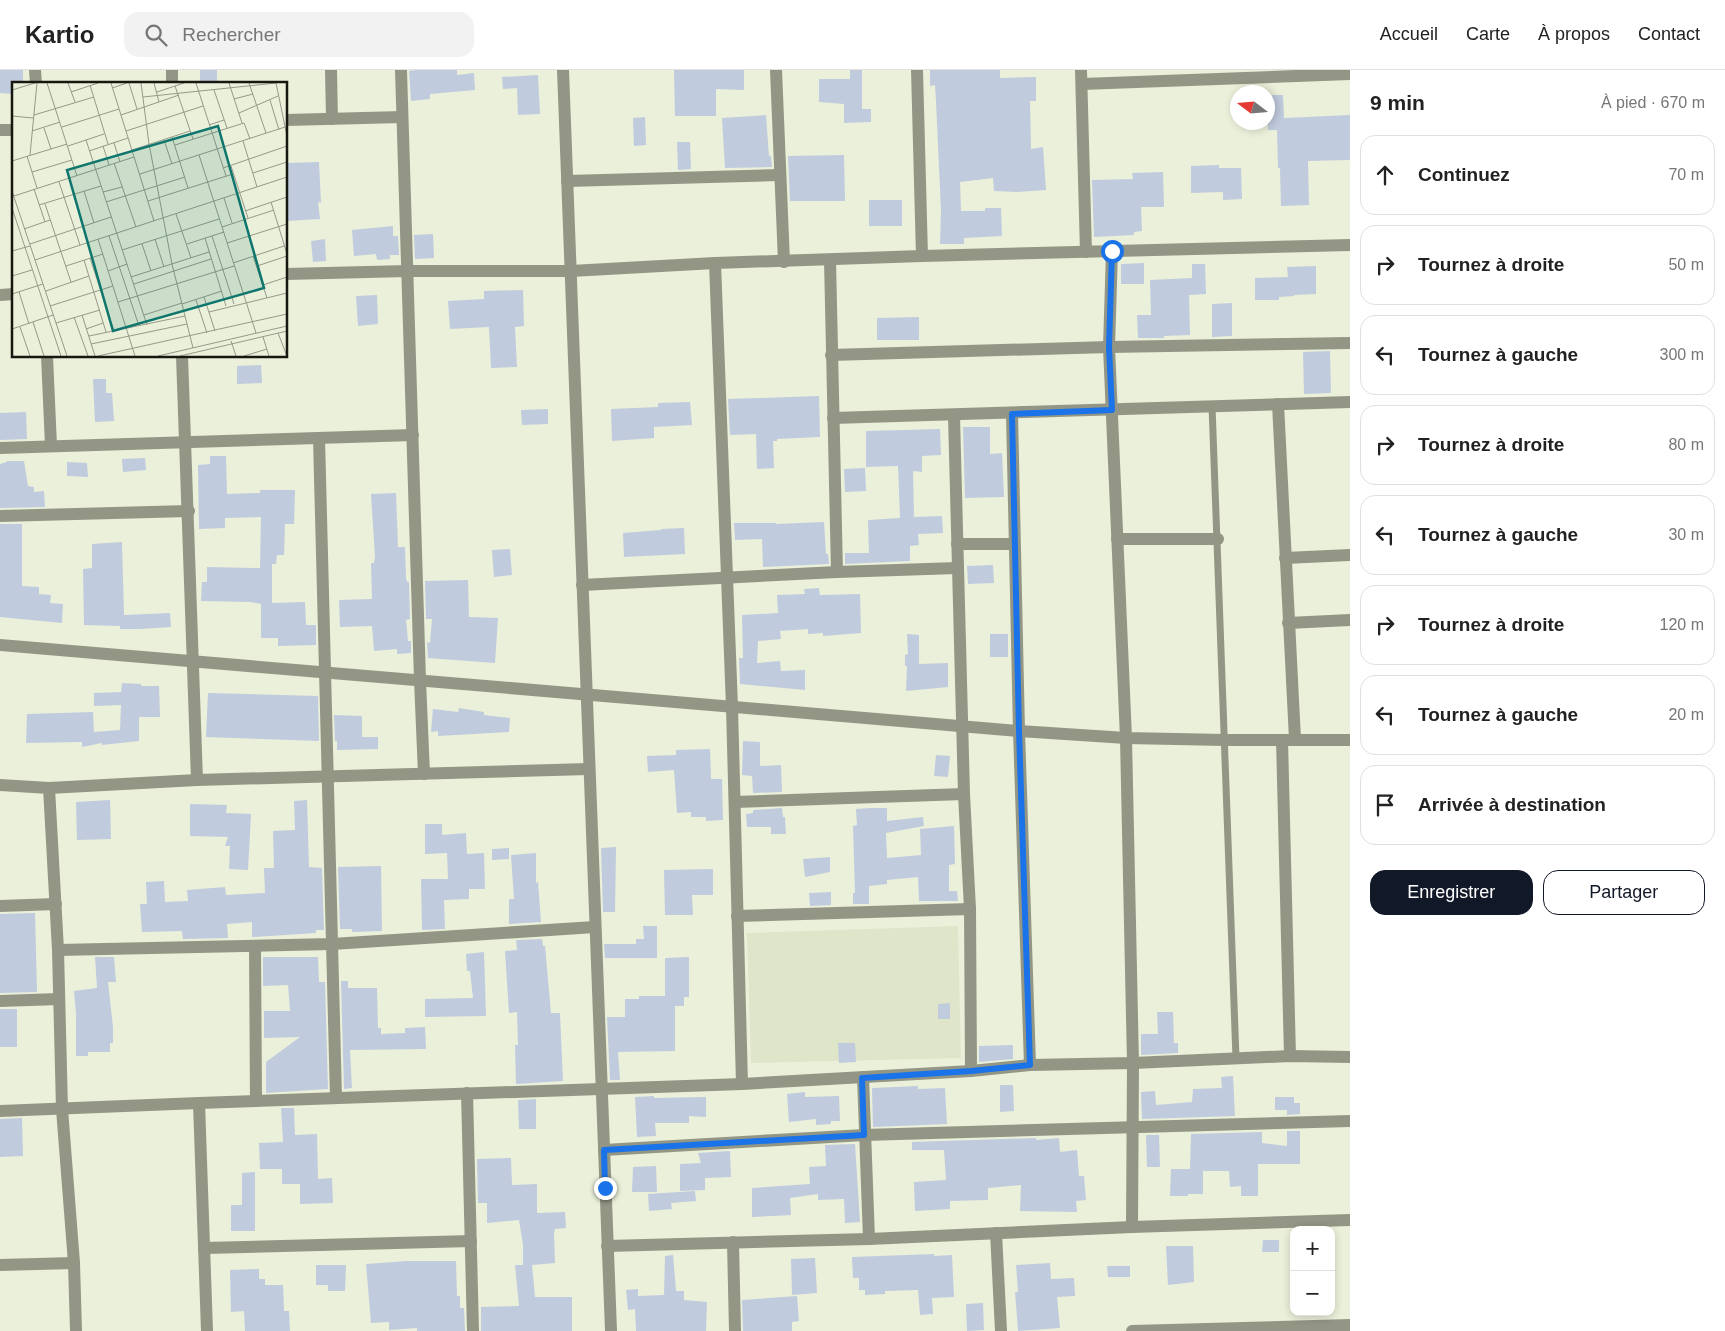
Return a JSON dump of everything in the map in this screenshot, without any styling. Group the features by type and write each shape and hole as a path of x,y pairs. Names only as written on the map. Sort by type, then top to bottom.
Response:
{"street":[{"path":"331,70 332,119"},
{"path":"401,70 424,774"},
{"path":"563,70 611,1331"},
{"path":"776,70 784,262"},
{"path":"917,70 922,256"},
{"path":"1081,70 1086,252"},
{"path":"1082,84 1163,75 1350,74"},
{"path":"288,120 402,117"},
{"path":"567,181 779,175"},
{"path":"288,274 408,271 571,271 922,256 1350,244"},
{"path":"1112,251 1109,347 1126,738 1133,1063 1132,1227"},
{"path":"830,260 837,572"},
{"path":"715,264 728,577 742,1084"},
{"path":"831,355 1109,347 1350,343"},
{"path":"47,358 51,446"},
{"path":"182,358 197,780"},
{"path":"833,418 954,416 1350,402"},
{"path":"1278,404 1295,739"},
{"path":"1012,414 1019,731 1030,1065"},
{"path":"954,416 964,794 970,909 971,1071"},
{"path":"0,448 413,435"},
{"path":"319,438 336,1098"},
{"path":"0,516 188,511"},
{"path":"1117,539 1218,539"},
{"path":"957,544 1014,544"},
{"path":"1286,558 1350,555"},
{"path":"582,585 957,568"},
{"path":"1288,623 1350,620"},
{"path":"0,645 587,693 1019,731 1126,738 1350,740"},
{"path":"1282,740 1290,1056"},
{"path":"0,785 49,788 197,780 590,769"},
{"path":"49,788 58,950 62,1109 74,1263 76,1331"},
{"path":"735,802 964,794"},
{"path":"0,906 56,904"},
{"path":"737,916 970,909"},
{"path":"58,950 332,944 595,928"},
{"path":"255,946 256,1101"},
{"path":"0,1001 59,999"},
{"path":"0,1111 742,1084 971,1071 1030,1065 1133,1063 1290,1056 1350,1057"},
{"path":"862,1078 869,1239"},
{"path":"467,1094 473,1331"},
{"path":"199,1103 207,1331"},
{"path":"604,1150 864,1135 1350,1121"},
{"path":"607,1246 869,1239 1132,1227 1350,1220"},
{"path":"996,1233 1001,1331"},
{"path":"204,1248 471,1241"},
{"path":"734,1242 735,1331"},
{"path":"0,1265 74,1263"},
{"path":"1132,1331 1350,1325"}],"lane":[{"path":"1212,406 1236,1058"}],"shaded area":[{"path":"958,926 961,1058 751,1063 747,933"}],"building":[{"path":"0,70 23,70 23,82 12,82 12,94 0,93"},
{"path":"200,70 217,70 217,82 200,82"},
{"path":"457,70 457,75 474,73 475,90 430,94 430,99 411,101 409,71"},
{"path":"674,70 744,70 744,90 716,89 716,116 675,116"},
{"path":"850,70 862,70 862,109 871,109 871,122 844,123 844,104 819,102 819,79 850,79"},
{"path":"930,70 1000,70 1000,78 1036,77 1036,101 1030,101 1031,149 1043,147 1046,190 994,191 993,178 960,182 961,211 985,211 985,208 1001,208 1002,236 964,238 964,244 940,244 941,211 936,101 935,85 930,86"},
{"path":"538,75 540,114 518,115 517,88 503,89 502,77"},
{"path":"1275,95 1283,95 1284,118 1350,115 1350,160 1308,161 1309,205 1281,206 1277,130 1275,130"},
{"path":"766,115 769,156 771,156 772,167 725,168 722,118"},
{"path":"645,117 646,145 634,146 633,118"},
{"path":"677,142 690,142 691,169 678,170"},
{"path":"844,155 845,201 790,201 788,156"},
{"path":"319,162 321,203 318,202 320,219 288,221 288,163"},
{"path":"1219,165 1219,168 1241,168 1242,199 1223,200 1223,192 1191,193 1191,166"},
{"path":"1163,172 1164,207 1141,207 1142,231 1134,232 1134,235 1094,237 1092,180 1133,179 1132,173"},
{"path":"869,200 902,200 902,226 869,226"},
{"path":"393,226 393,236 398,236 399,255 390,255 390,259 377,260 376,254 354,256 352,230"},
{"path":"433,234 434,258 415,259 414,235"},
{"path":"325,239 326,261 313,262 311,241"},
{"path":"1144,263 1144,284 1121,284 1121,264"},
{"path":"1192,264 1205,264 1206,294 1189,295 1190,335 1138,338 1137,315 1151,315 1150,280 1192,278"},
{"path":"1316,266 1316,294 1279,297 1279,300 1255,300 1255,278 1288,277 1287,267"},
{"path":"523,290 524,326 515,327 517,367 491,368 489,327 450,329 448,301 484,299 484,291"},
{"path":"377,295 378,324 358,326 356,296"},
{"path":"1232,303 1232,336 1212,337 1212,304"},
{"path":"919,317 919,340 877,340 877,318"},
{"path":"1330,351 1331,393 1304,394 1303,352"},
{"path":"261,365 262,383 237,384 237,366"},
{"path":"93,379 106,379 106,393 112,393 114,421 95,422"},
{"path":"819,396 820,437 777,439 777,441 773,441 774,468 757,469 756,434 730,435 728,399"},
{"path":"690,402 692,425 654,427 654,438 612,441 611,409 658,407 658,403"},
{"path":"548,409 548,424 522,425 521,410"},
{"path":"26,412 27,439 0,440 0,413"},
{"path":"963,427 990,427 990,454 1002,453 1004,497 965,498"},
{"path":"940,429 941,455 922,456 922,472 913,471 914,517 942,516 943,533 918,534 919,545 910,546 910,561 845,564 845,553 869,553 868,520 900,518 898,466 866,467 866,431"},
{"path":"210,456 226,456 227,494 260,493 260,490 295,490 294,524 285,524 284,555 277,555 276,564 272,564 272,603 305,602 306,625 316,625 316,645 278,646 278,638 261,638 261,604 201,601 202,582 207,582 207,567 260,568 261,517 225,518 225,528 199,529 198,465 210,464"},
{"path":"145,458 146,470 123,472 122,459"},
{"path":"7,461 24,461 28,486 34,487 34,492 44,491 45,507 0,508 0,464"},
{"path":"67,462 87,463 88,477 67,476"},
{"path":"865,468 866,491 845,492 844,469"},
{"path":"396,493 398,547 405,547 406,578 407,582 409,582 410,619 406,620 408,641 411,641 411,653 397,654 397,649 374,651 372,626 340,627 339,600 372,599 371,563 374,563 375,557 371,494"},
{"path":"824,522 826,554 828,554 829,564 763,567 762,539 735,540 734,523"},
{"path":"0,524 22,524 22,586 39,587 39,594 51,595 50,603 63,604 62,623 0,617"},
{"path":"684,528 685,554 624,557 623,533"},
{"path":"122,542 124,615 170,613 171,627 120,629 120,626 84,625 83,569 92,568 92,544"},
{"path":"510,549 512,575 494,577 492,550"},
{"path":"993,565 994,583 968,584 967,566"},
{"path":"468,580 469,617 498,618 495,663 428,658 427,642 430,643 432,619 426,619 425,581"},
{"path":"819,588 820,595 860,594 861,633 823,636 823,633 808,634 808,629 780,631 781,639 758,641 757,663 780,661 781,671 805,670 805,690 740,684 739,658 743,658 742,615 778,613 777,595 805,594 804,589"},
{"path":"907,634 919,635 919,664 948,663 948,687 906,691 907,666 905,666 905,655 908,654"},
{"path":"990,634 1008,634 1008,657 990,657"},
{"path":"122,683 159,686 160,717 139,717 139,741 102,745 102,743 82,747 82,742 26,743 27,714 93,712 94,732 120,730 121,705 94,706 94,693 121,692"},
{"path":"208,693 318,696 319,741 206,737"},
{"path":"459,708 484,712 484,715 510,718 509,732 438,736 438,731 431,732 433,709 458,712"},
{"path":"334,715 362,716 362,737 378,737 378,749 337,750"},
{"path":"743,741 760,742 760,766 781,765 782,792 753,793 752,776 742,775"},
{"path":"710,749 711,779 722,779 723,820 706,821 706,817 691,817 691,812 677,813 674,770 648,772 647,756 676,755 676,750"},
{"path":"936,755 950,756 948,777 934,776"},
{"path":"110,800 111,839 77,840 76,802"},
{"path":"307,800 309,867 322,868 324,930 316,930 316,933 252,937 252,922 227,924 228,938 183,939 182,931 142,932 140,904 147,904 146,882 164,881 165,902 188,901 187,890 225,887 226,895 265,893 264,868 274,868 273,831 295,830 294,801"},
{"path":"190,804 227,805 226,813 251,814 248,870 229,869 230,846 225,846 228,837 190,836"},
{"path":"782,808 783,817 785,817 786,834 771,834 771,827 747,827 746,814 753,813 753,810"},
{"path":"887,808 887,821 923,817 924,826 886,833 887,858 921,855 920,829 954,826 955,864 949,865 949,891 957,891 958,901 919,901 918,877 887,880 887,884 869,886 869,904 853,904 853,893 855,893 853,826 857,825 856,809"},
{"path":"425,824 442,824 442,835 466,833 467,854 484,853 485,889 469,889 469,899 444,900 445,929 422,930 421,879 448,879 447,853 425,854"},
{"path":"616,847 615,912 603,912 601,848"},
{"path":"509,848 509,859 492,860 492,849"},
{"path":"536,853 536,883 538,882 541,922 509,924 509,899 514,899 511,855"},
{"path":"830,857 830,872 805,877 803,859"},
{"path":"381,866 382,931 352,932 352,929 340,929 338,867"},
{"path":"713,869 713,895 692,895 693,915 665,915 664,870"},
{"path":"831,892 831,905 810,906 809,893"},
{"path":"35,913 37,992 0,993 0,914"},
{"path":"643,926 657,926 657,958 605,958 604,944 636,944 636,939 644,939"},
{"path":"542,939 543,946 545,946 551,1013 560,1013 563,1081 516,1084 515,1045 518,1045 517,1012 509,1013 505,951 517,950 516,940"},
{"path":"484,952 486,1016 425,1017 425,999 473,998 470,971 467,971 466,954"},
{"path":"95,957 114,957 116,982 108,982 113,1043 110,1043 110,1052 88,1052 88,1056 76,1056 74,991 97,988"},
{"path":"263,957 318,957 319,982 325,982 328,1089 266,1093 266,1062 300,1037 264,1038 264,1011 290,1011 288,985 263,986"},
{"path":"689,957 689,997 684,997 684,1006 675,1006 675,1051 618,1052 620,1080 610,1080 607,1017 625,1017 625,999 639,999 639,996 665,996 665,958"},
{"path":"341,981 348,981 348,988 377,988 378,1028 381,1028 381,1034 405,1033 405,1028 425,1027 426,1049 350,1050 352,1088 344,1089"},
{"path":"950,1003 950,1019 938,1019 938,1004"},
{"path":"0,1009 17,1009 17,1047 0,1047"},
{"path":"1157,1012 1173,1012 1174,1043 1178,1043 1178,1053 1141,1055 1141,1034 1158,1034"},
{"path":"838,1043 855,1043 856,1062 839,1063"},
{"path":"1013,1045 1013,1059 979,1062 979,1046"},
{"path":"1233,1076 1235,1116 1142,1119 1141,1092 1155,1091 1156,1105 1192,1102 1193,1089 1222,1088 1221,1077"},
{"path":"1000,1085 1013,1085 1014,1111 1000,1112"},
{"path":"918,1086 918,1089 945,1088 947,1124 873,1127 872,1088"},
{"path":"805,1092 805,1097 839,1096 840,1121 816,1125 816,1119 789,1122 787,1094"},
{"path":"654,1096 654,1098 706,1097 706,1117 689,1116 689,1123 655,1123 656,1136 637,1137 635,1097"},
{"path":"1275,1097 1294,1097 1294,1103 1300,1103 1300,1114 1287,1115 1287,1110 1275,1110"},
{"path":"536,1099 536,1129 519,1129 518,1100"},
{"path":"281,1108 294,1108 295,1135 317,1134 318,1179 332,1178 333,1203 300,1204 300,1184 282,1184 282,1169 260,1169 259,1143 283,1142"},
{"path":"22,1118 23,1156 0,1157 0,1119"},
{"path":"1287,1131 1300,1131 1300,1164 1258,1164 1258,1196 1241,1196 1241,1186 1230,1187 1229,1171 1203,1171 1203,1194 1170,1196 1171,1169 1190,1169 1191,1134 1262,1132 1262,1143 1287,1146"},
{"path":"1146,1135 1159,1135 1160,1167 1147,1167"},
{"path":"1036,1138 1036,1140 1059,1138 1060,1152 1077,1150 1079,1176 1084,1176 1086,1200 1076,1201 1077,1212 1020,1211 1021,1185 988,1188 988,1200 950,1201 950,1209 915,1211 914,1182 946,1180 944,1150 912,1150 912,1142"},
{"path":"855,1144 860,1222 845,1223 844,1199 818,1200 818,1194 790,1198 791,1215 752,1217 752,1188 810,1184 809,1167 826,1166 825,1145"},
{"path":"730,1151 731,1177 705,1178 705,1190 680,1191 680,1164 701,1163 698,1153"},
{"path":"511,1158 512,1185 537,1184 537,1213 565,1212 566,1228 555,1229 554,1233 555,1263 532,1265 535,1297 572,1297 572,1331 481,1331 481,1307 519,1306 515,1265 523,1265 523,1245 519,1220 487,1223 487,1203 478,1203 477,1159"},
{"path":"656,1166 657,1192 632,1192 633,1167"},
{"path":"255,1172 255,1231 231,1231 231,1205 242,1205 242,1173"},
{"path":"695,1191 696,1201 671,1203 672,1209 649,1211 648,1194"},
{"path":"1263,1240 1279,1240 1279,1252 1262,1252"},
{"path":"1166,1246 1193,1246 1194,1282 1168,1285"},
{"path":"934,1254 934,1256 952,1255 954,1297 932,1298 933,1314 920,1315 918,1290 885,1291 885,1294 865,1295 865,1290 859,1290 859,1278 853,1278 852,1257"},
{"path":"673,1255 676,1291 684,1291 684,1300 707,1302 706,1331 636,1331 635,1309 628,1310 626,1290 638,1289 638,1296 664,1295 665,1256"},
{"path":"815,1258 817,1293 792,1295 791,1259"},
{"path":"407,1261 456,1261 457,1296 460,1296 460,1308 464,1308 465,1331 417,1331 417,1328 389,1330 389,1322 371,1323 366,1264"},
{"path":"1050,1263 1051,1279 1074,1278 1075,1296 1057,1297 1060,1328 1018,1331 1015,1292 1018,1292 1016,1265"},
{"path":"316,1265 346,1265 345,1291 328,1291 328,1285 316,1285"},
{"path":"1107,1266 1130,1266 1130,1277 1108,1277"},
{"path":"259,1269 259,1279 265,1279 265,1285 283,1285 284,1311 289,1311 290,1331 245,1331 244,1311 231,1312 230,1270"},
{"path":"797,1296 799,1321 792,1322 792,1331 743,1331 742,1300"},
{"path":"983,1303 984,1330 967,1331 966,1304"}],"route":[{"path":"605,1188 604,1150 864,1135 862,1078 1030,1065 1019,731 1012,414 1112,410 1109,347 1112,251"}]}
